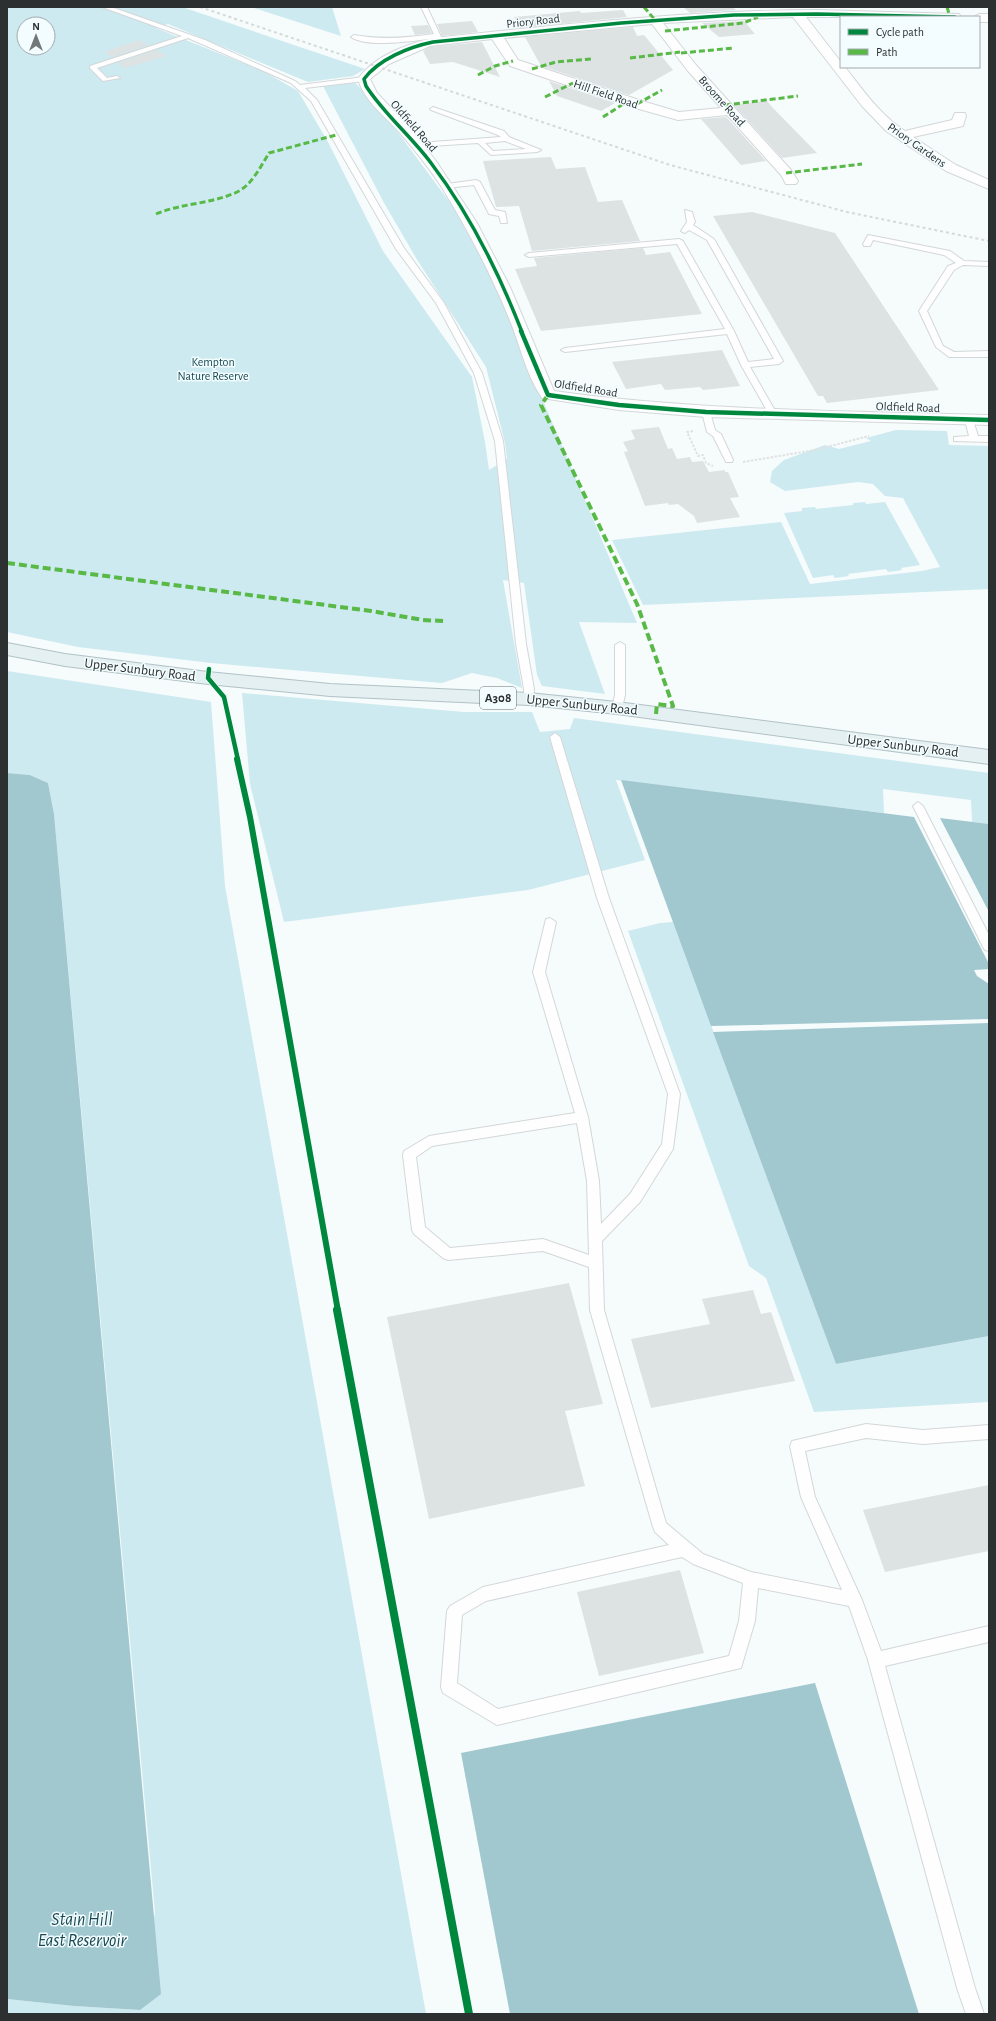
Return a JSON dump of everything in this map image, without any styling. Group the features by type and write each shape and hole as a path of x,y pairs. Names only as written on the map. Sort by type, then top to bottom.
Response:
{"highway":[{"name":"Upper Sunbury Road","path":"7,649 65,660 208,678 330,690 529,699 617,708 989,757"}],"street":[{"name":"Priory Road","path":"364,79 371,70 417,46 439,39 496,36 728,11 797,14 882,11 943,16"},
{"name":"Priory Gardens","path":"797,14 871,107 901,136 951,168 989,185"},
{"name":"Broome Road","path":"655,20 692,68 786,173 791,181"},
{"name":"Hill Field Road","path":"496,36 514,63 637,104 678,116 732,112"},
{"name":"Oldfield Road","path":"364,79 366,86 372,95 418,145 447,186 480,240 513,309 536,372 548,395 619,405 706,412 989,420"},
{"path":"901,136 958,123 960,116"}],"lane":[{"path":"105,7 188,36 293,82 314,100 400,249 440,303 478,373 499,441 521,644 529,689 529,699"},
{"path":"354,37 369,41 394,42 439,39 424,7"},
{"path":"117,78 105,80 92,67 188,36"},
{"path":"299,87 364,79"},
{"path":"432,109 501,133 506,139"},
{"path":"418,145 479,140 506,139 537,150 492,153 479,140"},
{"path":"447,186 476,182 492,212 502,214 504,221"},
{"path":"679,241 691,222 688,212"},
{"path":"688,226 710,239 780,361 745,365"},
{"path":"867,244 871,237 947,253 962,263"},
{"path":"529,255 679,241"},
{"path":"679,241 730,331 745,365 773,414"},
{"path":"989,264 962,263 950,268 923,311 940,347 952,355 989,354"},
{"path":"565,350 730,331"},
{"path":"706,412 711,432 717,434 729,460"},
{"path":"969,420 974,439"},
{"path":"957,438 989,439"},
{"path":"617,708 620,695 620,645"},
{"path":"555,737 603,898 674,1094 668,1145 635,1198 594,1240"},
{"path":"918,806 989,947"},
{"path":"550,922 538,972 582,1117 592,1181 597,1310 660,1527 684,1549 698,1559 751,1579 854,1600"},
{"path":"582,1117 429,1141 409,1155 419,1230 448,1254 543,1245 595,1263"},
{"path":"975,2014 966,1988 876,1660 854,1600 808,1497 798,1446 866,1431 923,1437 989,1432"},
{"path":"684,1549 483,1594 455,1611 449,1687 497,1717 734,1662 747,1622 751,1579"},
{"path":"876,1660 989,1634"}],"path":[{"path":"729,460 731,464 757,461 815,450 874,434"}],"green space":[{"name":"Kempton Nature Reserve","path":"7,7 182,7 365,69 353,76 308,82 168,24 156,28 263,71 298,91 328,142 383,251 472,377 489,470 507,459 505,443 486,367 416,258 383,201 323,86 355,83 376,103 454,208 509,310 541,396 637,623 579,622 605,694 542,686 537,675 524,583 503,580 522,688 497,678 472,673 442,683 211,663 78,647 7,632"},
{"path":"251,7 332,7 341,36"},
{"path":"896,430 947,431 949,445 989,446 989,589 643,605 612,540 781,522 810,584 922,571 940,567 903,498 885,496 873,484 858,482 785,491 770,482 772,471 784,460 825,445 839,449 871,441 866,438"},
{"path":"865,502 866,504 885,502 920,565 888,572 886,569 848,574 849,576 835,578 833,575 813,578 784,513 802,511 802,508 815,507 816,509 853,505 853,503"},
{"path":"7,671 211,702 225,886 426,2014 7,2014 7,1999 74,2006 140,2010 155,1912 54,814 48,783 30,775 7,773"},
{"path":"242,693 464,712 532,712 540,732 570,729 574,718 989,773 989,824 972,822 971,800 883,789 884,813 616,780 645,860 528,890 284,922 250,784"},
{"path":"673,922 836,1364 989,1336 989,1402 814,1412 766,1278 749,1266 628,931 660,923"}],"water":[{"name":"Stain Hill East Reservoir","path":"7,773 30,775 48,783 54,814 161,1994 140,2010 74,2006 7,1999"},
{"path":"621,780 914,817 989,964 989,969 974,970 977,976 989,984 989,1019 711,1026"},
{"path":"940,818 989,824 989,912"},
{"path":"989,1023 989,1336 836,1364 713,1032"},
{"path":"815,1683 919,2014 510,2014 461,1753"}],"building":[{"path":"683,7 733,7 736,10 690,13"},
{"path":"623,10 627,17 520,28 514,17 580,11 581,13"},
{"path":"472,21 478,32 442,36 437,24"},
{"path":"744,21 755,34 719,37 702,23"},
{"path":"428,25 432,33 415,35 411,26"},
{"path":"633,27 637,36 644,35 673,70 629,95 541,66 525,37"},
{"path":"139,40 148,45 112,57 104,52"},
{"path":"482,42 500,77 453,62 430,64 423,51 430,47"},
{"path":"156,50 167,56 125,68 118,63"},
{"path":"549,81 615,103 601,111 557,96"},
{"path":"767,101 817,153 782,158 734,105"},
{"path":"726,117 766,161 741,165 701,119"},
{"path":"551,157 556,169 585,167 598,202 622,200 640,241 532,251 519,206 496,207 483,161"},
{"path":"752,212 835,233 939,390 827,403 823,396 818,396 713,216"},
{"path":"643,248 646,255 670,252 702,314 541,331 515,269 537,266 534,258"},
{"path":"722,350 740,386 703,390 700,387 665,390 661,384 626,389 612,362"},
{"path":"659,427 668,449 672,448 677,459 690,457 692,462 703,461 709,472 725,470 725,472 728,472 739,497 730,498 740,517 697,523 694,516 678,504 669,505 668,503 645,506 624,452 628,451 623,442 635,439 631,430"},
{"path":"569,1283 603,1404 565,1411 585,1486 429,1519 387,1317"},
{"path":"753,1290 761,1314 771,1312 795,1381 651,1408 631,1339 710,1324 702,1299"},
{"path":"989,1485 989,1551 885,1572 863,1510"},
{"path":"680,1570 704,1653 599,1676 577,1592"}],"railway":[{"path":"200,7 670,165 847,212 989,241"}],"marked path":[{"path":"644,7 655,20"},
{"path":"947,7 950,16"},
{"path":"665,31 743,23 758,17"},
{"path":"681,53 734,48"},
{"path":"630,58 680,52"},
{"path":"532,69 556,62 592,59"},
{"path":"478,75 495,66 513,61"},
{"path":"545,97 573,83"},
{"path":"637,104 662,90"},
{"path":"725,105 798,96"},
{"path":"603,117 628,101"},
{"path":"156,214 165,210 211,200 239,191 252,179 269,153 336,135"},
{"path":"786,173 862,164"},
{"path":"548,395 541,405 637,604 673,706 657,704 656,714"},
{"path":"7,563 371,611 423,620 444,621"}],"cycle path":[{"path":"914,16 762,14 696,17 546,30 433,42 396,56 368,73 364,79 366,86 372,95 432,163 470,223 482,244 517,319 538,374 548,395 619,405 706,412 989,420"},
{"path":"209,669 208,678 224,697 250,817 348,1369 469,2014"}]}
